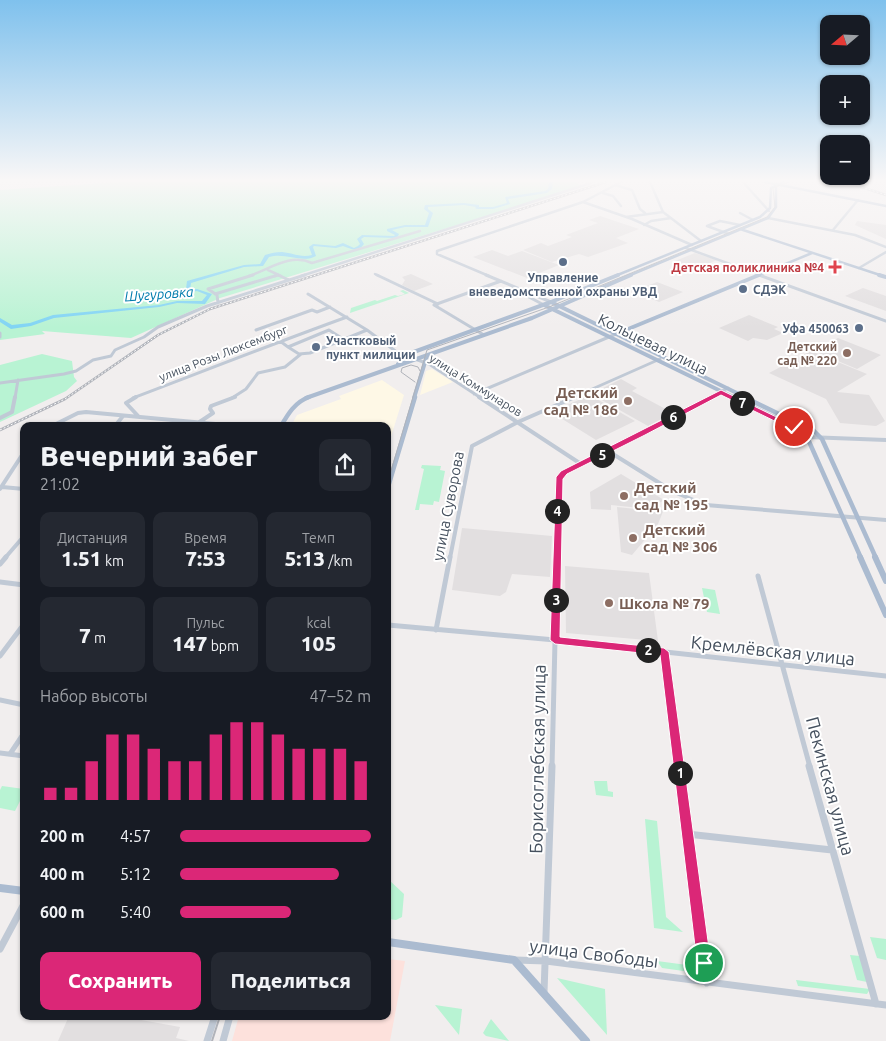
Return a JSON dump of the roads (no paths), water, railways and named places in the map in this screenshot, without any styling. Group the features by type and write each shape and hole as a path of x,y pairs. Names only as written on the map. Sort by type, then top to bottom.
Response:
{"main road":[{"path":"398,364 419,349 551,302 726,231"},
{"path":"283,422 291,409 303,399 532,318 734,231"},
{"path":"750,231 886,277"},
{"path":"616,334 812,252"},
{"name":"Кольцевая улица","path":"551,302 809,427 820,437"},
{"name":"Кольцевая улица","path":"544,304 802,431 807,437"},
{"path":"391,477 426,356"},
{"path":"807,437 886,615"},
{"path":"820,437 886,581"},
{"path":"0,888 20,890"},
{"name":"улица Свободы","path":"391,942 514,960"},
{"path":"514,960 586,1041"}],"street":[{"path":"278,275 216,294 208,290 268,270 272,266 284,261 303,259 312,263 397,239 419,231"},
{"path":"0,383 76,371 93,360 111,356 115,350 144,337 158,327 203,307 218,304 446,231"},
{"name":"Кольцевая улица","path":"497,231 438,250 437,254 551,302"},
{"path":"657,231 693,244"},
{"path":"687,231 701,241"},
{"path":"719,231 729,234"},
{"path":"835,231 868,239 886,247"},
{"path":"686,248 886,321"},
{"path":"859,268 886,252"},
{"path":"268,270 292,280"},
{"path":"375,274 436,304 484,335"},
{"path":"436,304 501,281"},
{"name":"Кольцевая улица","path":"501,281 544,304"},
{"path":"216,294 218,304"},
{"name":"улица Коммунаров","path":"308,294 347,317 406,357 424,363 474,394 581,464"},
{"path":"256,330 312,310 317,312 330,307"},
{"name":"улица Розы Люксембург","path":"139,417 126,403 130,399 347,317"},
{"path":"288,346 329,330 343,339"},
{"path":"200,422 213,413 210,409 211,406 237,396 246,390 258,373 285,367 301,354 310,353 367,330"},
{"path":"474,394 616,334"},
{"path":"280,341 301,354"},
{"name":"улица Суворова","path":"436,630 472,446 518,422 664,357"},
{"path":"0,418 12,412 18,380"},
{"name":"Борисоглебская улица","path":"544,992 559,479 564,472 728,388"},
{"path":"60,422 78,413 86,412 186,422"},
{"path":"118,422 123,416"},
{"path":"807,437 886,440"},
{"path":"608,451 674,492 706,505 886,520"},
{"path":"1,488 20,458"},
{"path":"1,488 20,489"},
{"path":"0,564 20,541"},
{"name":"Пекинская улица","path":"758,576 876,1004"},
{"path":"0,582 20,584"},
{"name":"Кремлёвская улица","path":"391,625 555,640 886,676"},
{"path":"0,656 20,629"},
{"path":"664,652 707,983"},
{"path":"0,700 20,705"},
{"path":"10,754 20,738"},
{"path":"0,754 20,755"},
{"path":"687,834 832,850"},
{"path":"0,949 20,912"},
{"name":"улица Свободы","path":"514,960 546,962 886,1005"},
{"path":"207,1041 214,1020"},
{"path":"223,1041 229,1020"}],"waterway":[{"name":"Шугуровка","path":"0,320 11,327 31,324 53,317 159,306 177,302 203,303 210,294 197,290 183,293 188,290 189,282 244,266 261,265 267,256 274,254 303,258 314,256 311,247 313,245 336,247 343,244 354,249 360,247 362,244 359,239 363,236 396,237 397,234 389,231"}],"tram line":[{"path":"391,471 427,350 549,307 734,231"},
{"path":"415,382 401,372 402,368 411,365 418,367 420,371"},
{"path":"212,1041 219,1020"}],"railway":[{"path":"0,430 65,399 158,335 210,309 455,231"}],"place":[{"name":"Управление вневедомственной охраны УВД","path":"563,262"},
{"name":"Детская поликлиника №4","path":"835,267"},
{"name":"СДЭК","path":"743,289"},
{"name":"Уфа 450063","path":"859,328"},
{"name":"Участковый пункт милиции","path":"316,347"},
{"name":"Детский сад № 220","path":"847,353"},
{"name":"Детский сад № 186","path":"628,401"},
{"name":"Детский сад № 195","path":"624,496"},
{"name":"Детский сад № 306","path":"633,538"},
{"name":"Школа № 79","path":"609,603"}]}
